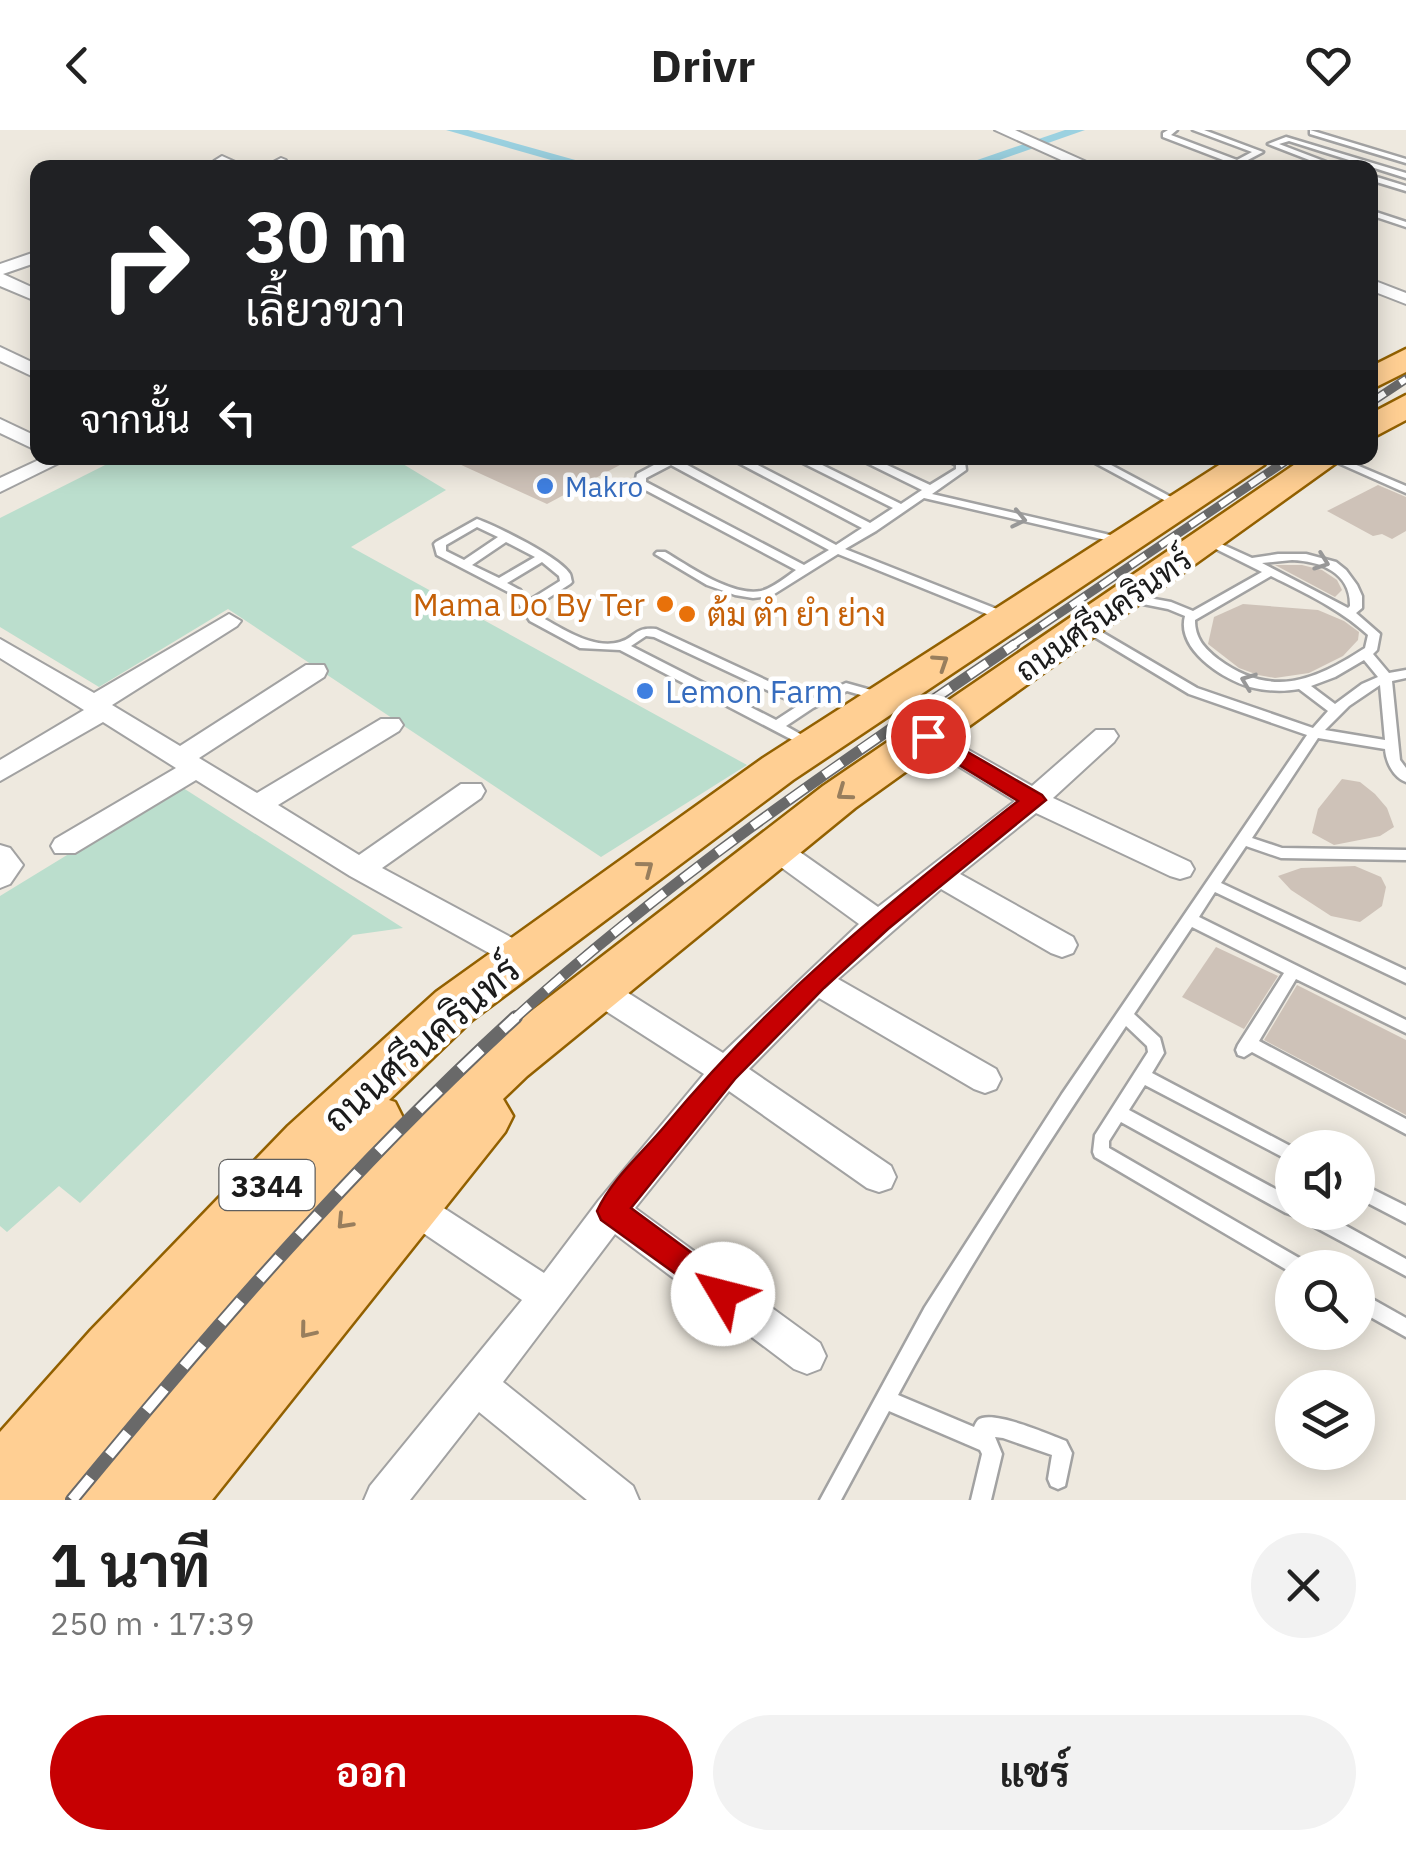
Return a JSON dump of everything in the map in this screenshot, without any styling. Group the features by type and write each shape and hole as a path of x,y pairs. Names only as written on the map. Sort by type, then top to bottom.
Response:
{"main road":[{"path":"1378,374 1406,358"},
{"path":"1378,423 1406,405"},
{"name":"ถนนศรีนครินทร์","path":"0,1482 121,1342 307,1143 454,1006 778,769 812,726 886,698 1241,465"},
{"name":"ถนนศรีนครินทร์","path":"123,1475 299,1270 386,1178 510,1060 594,988 777,850 838,797 1319,465"},
{"name":"ถนนศรีนครินทร์","path":"123,1475 269,1228 568,926"},
{"name":"ถนนศรีนครินทร์","path":"32,1500 123,1475 410,1205 594,988"}],"street":[{"path":"1002,130 1074,160"},
{"path":"15,266 30,286"},
{"path":"1378,287 1406,299"},
{"path":"0,353 30,367"},
{"path":"0,382 30,372"},
{"path":"0,424 30,441"},
{"path":"0,486 44,465"},
{"path":"0,772 229,621"},
{"path":"5,656 360,869 520,956"},
{"path":"64,846 315,671"},
{"path":"256,806 390,726"},
{"path":"928,736 1034,800 1180,869"},
{"path":"384,1500 726,1071 879,922 1034,800 1105,736"},
{"path":"360,869 471,790"},
{"path":"777,850 879,922"},
{"path":"0,856 9,865 0,876"},
{"path":"940,875 1062,946"},
{"path":"816,981 985,1079"},
{"path":"594,988 726,1071 878,1177"},
{"path":"410,1205 548,1296"},
{"path":"612,1211 807,1356"},
{"path":"476,1385 620,1500"}],"lane":[{"path":"1173,130 1166,135 1233,160"},
{"path":"1197,130 1259,152 1242,160"},
{"path":"1313,132 1406,161"},
{"path":"1317,160 1272,144 1289,139 1355,160"},
{"path":"1378,167 1406,176"},
{"path":"1378,180 1406,189"},
{"path":"1378,215 1406,225"},
{"path":"662,465 642,476 640,484 806,570"},
{"path":"684,465 838,550 1008,618"},
{"path":"750,465 872,528"},
{"path":"815,465 903,509"},
{"path":"878,465 928,493 1126,542"},
{"path":"661,554 721,586 752,595 769,594 928,493 962,468 958,465"},
{"path":"1104,465 1181,505"},
{"path":"1346,465 1406,490"},
{"path":"528,606 566,582 565,575 543,557 476,522 440,544 440,552 516,592 534,618 584,646 622,646 776,726 812,726"},
{"path":"464,565 507,536"},
{"path":"1208,542 1269,572 1347,613 1374,634 1374,646 1366,654 1303,686 1266,688 1228,673 1194,642 1188,623 1193,615 1269,572"},
{"path":"1249,562 1301,556 1336,566 1350,582 1357,599 1356,608 1347,613"},
{"path":"499,584 543,557"},
{"path":"1126,598 1181,608 1193,615"},
{"path":"1084,627 1194,691 1315,734 1392,746"},
{"path":"622,646 644,632 656,633 812,726"},
{"path":"1366,654 1386,678 1393,762 1406,777"},
{"path":"830,1500 942,1296 1315,734 1336,710 1364,688 1406,674"},
{"path":"1303,686 1336,710"},
{"path":"776,726 812,726"},
{"path":"1246,841 1281,853 1406,855"},
{"path":"1215,886 1406,977"},
{"path":"1192,920 1406,1028"},
{"path":"1294,970 1247,1047 1406,1126"},
{"path":"1126,1015 1154,1044 1155,1057 1099,1144 1106,1157 1275,1254"},
{"path":"1143,1076 1275,1146"},
{"path":"1119,1113 1275,1197"},
{"path":"1375,1199 1406,1215"},
{"path":"1337,1230 1406,1268"},
{"path":"1375,1310 1406,1328"},
{"path":"885,1398 987,1443 992,1454 981,1500"},
{"path":"978,1438 986,1428 997,1426 1059,1448 1062,1453 1058,1479"}],"green space":[{"path":"105,465 405,465 446,490 351,547 747,765 601,857 228,609 99,687 0,627 0,518"},
{"path":"180,786 403,928 353,935 80,1203 59,1186 7,1232 0,1226 0,896"}],"building":[{"name":"Makro","path":"461,465 620,465 547,504"},
{"path":"1378,485 1406,497 1406,531 1392,539 1382,534 1373,536 1327,511"},
{"path":"1275,565 1322,570 1337,580 1342,590 1335,597"},
{"path":"1243,604 1318,610 1359,632 1358,640 1343,656 1309,673 1275,678 1258,675 1239,668 1208,644 1214,617"},
{"path":"1342,779 1360,782 1375,794 1387,808 1394,827 1380,836 1334,845 1312,833 1318,809"},
{"path":"1355,866 1381,877 1386,887 1382,906 1360,922 1331,916 1291,890 1278,876 1301,868"},
{"path":"1216,947 1278,976 1244,1029 1182,997"},
{"path":"1297,985 1406,1040 1406,1115 1264,1040"}],"waterway":[{"path":"453,130 567,160"},
{"path":"986,160 1078,130"}],"railway":[{"path":"1378,398 1406,379"},
{"path":"1011,646 1280,465"},
{"path":"513,1020 694,870 1015,644"},
{"path":"72,1500 177,1374 341,1190 516,1017"}],"place":[{"name":"Makro","path":"545,486"},
{"name":"Mama Do By Ter","path":"665,604"},
{"name":"ต้ม ตำ ยำ ย่าง","path":"687,614"},
{"name":"Lemon Farm","path":"645,691"}],"route":[{"path":"723,1294 612,1211 726,1071 816,981 879,922 1034,800 928,736"}]}
